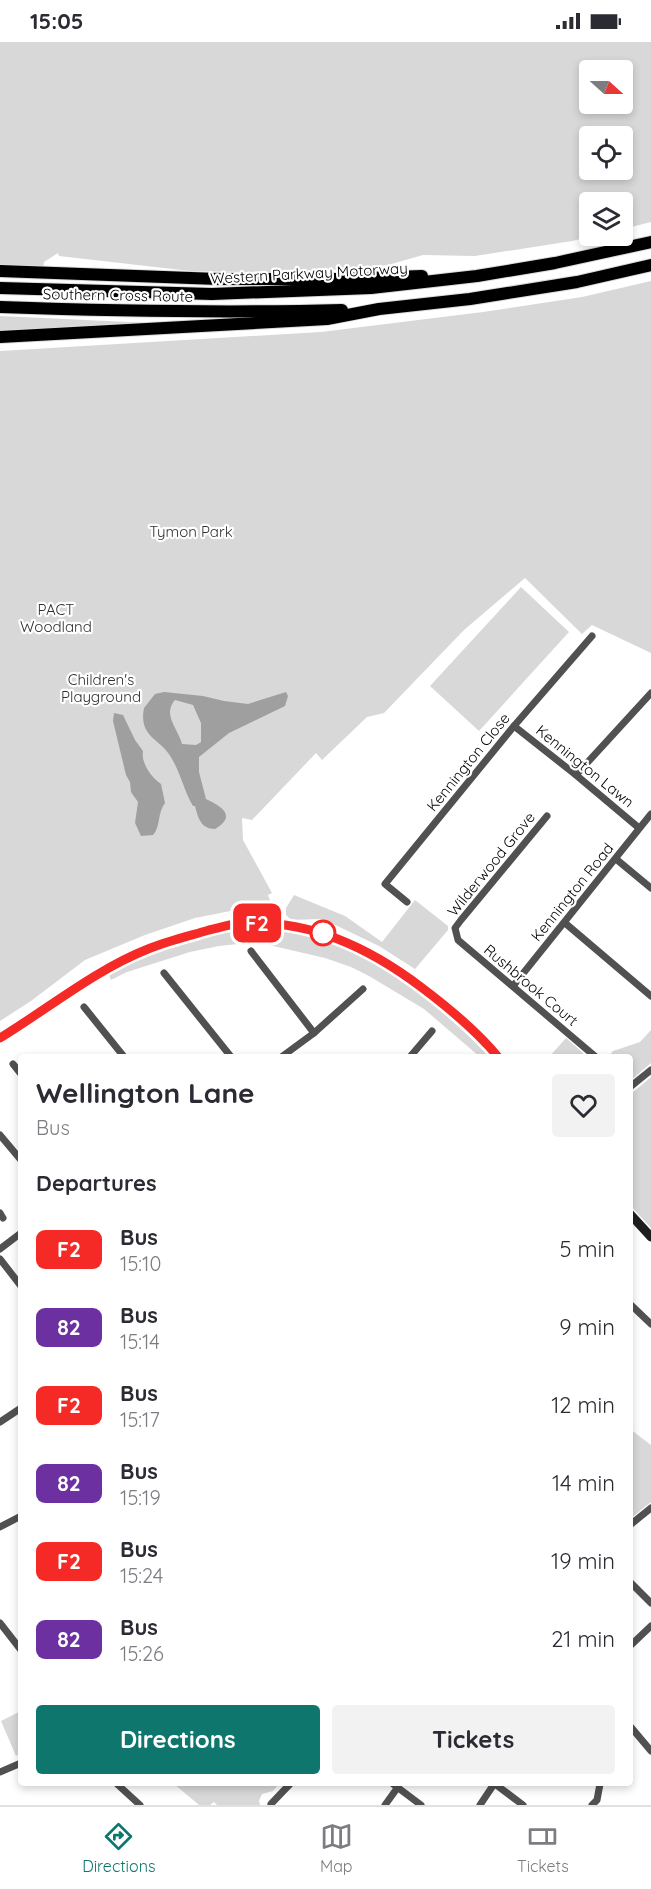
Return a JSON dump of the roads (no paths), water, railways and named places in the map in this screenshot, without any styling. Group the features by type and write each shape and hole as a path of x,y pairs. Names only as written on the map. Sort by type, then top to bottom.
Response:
{"highway":[{"name":"Western Parkway Motorway","path":"0,288 212,294 371,288 477,276 555,263 651,242"},
{"path":"0,337 327,319 379,309 470,299 566,284 651,265"},
{"path":"0,272 218,279 477,276"},
{"path":"0,272 64,279 210,286 259,292"},
{"name":"Southern Cross Route","path":"0,307 248,312 379,309"}],"street":[{"name":"Kennington Close","path":"407,902 385,884 514,726 592,636"},
{"path":"576,775 651,693"},
{"name":"Kennington Lawn","path":"514,726 639,828"},
{"name":"Kennington Road","path":"513,986 651,814"},
{"name":"Wilderwood Grove","path":"455,928 547,816"},
{"path":"616,859 651,888"},
{"path":"0,1038 109,969 149,949 234,924 256,923 299,927 325,934 346,941 382,959 434,997 495,1054"},
{"path":"565,923 651,996"},
{"name":"Rushbrook Court","path":"455,928 458,940 592,1054"},
{"path":"251,951 314,1033"},
{"path":"164,973 229,1054"},
{"path":"285,1054 314,1033 363,989"},
{"path":"84,1007 122,1054"},
{"path":"412,1054 432,1031"},
{"path":"13,1064 18,1070"},
{"path":"633,1085 651,1070"},
{"path":"0,1135 18,1155"},
{"path":"633,1217 651,1237"},
{"path":"0,1249 18,1235"},
{"path":"0,1259 18,1282"},
{"path":"633,1307 651,1324"},
{"path":"0,1422 18,1410"},
{"path":"633,1523 651,1508"},
{"path":"0,1527 18,1518"},
{"path":"633,1585 651,1603"},
{"path":"0,1623 18,1646"},
{"path":"633,1643 651,1626"},
{"path":"633,1728 648,1740 651,1750"},
{"path":"0,1772 18,1764"},
{"path":"119,1786 140,1805"},
{"path":"271,1804 288,1786"},
{"path":"385,1805 395,1786"},
{"path":"397,1786 421,1805"},
{"path":"480,1805 494,1786"},
{"path":"498,1786 523,1805"},
{"path":"592,1805 597,1800 600,1786"}],"park label":[{"name":"Tymon Park","path":"191,531"},
{"name":"PACT Woodland","path":"56,618"},
{"name":"Children's Playground","path":"101,688"}]}
